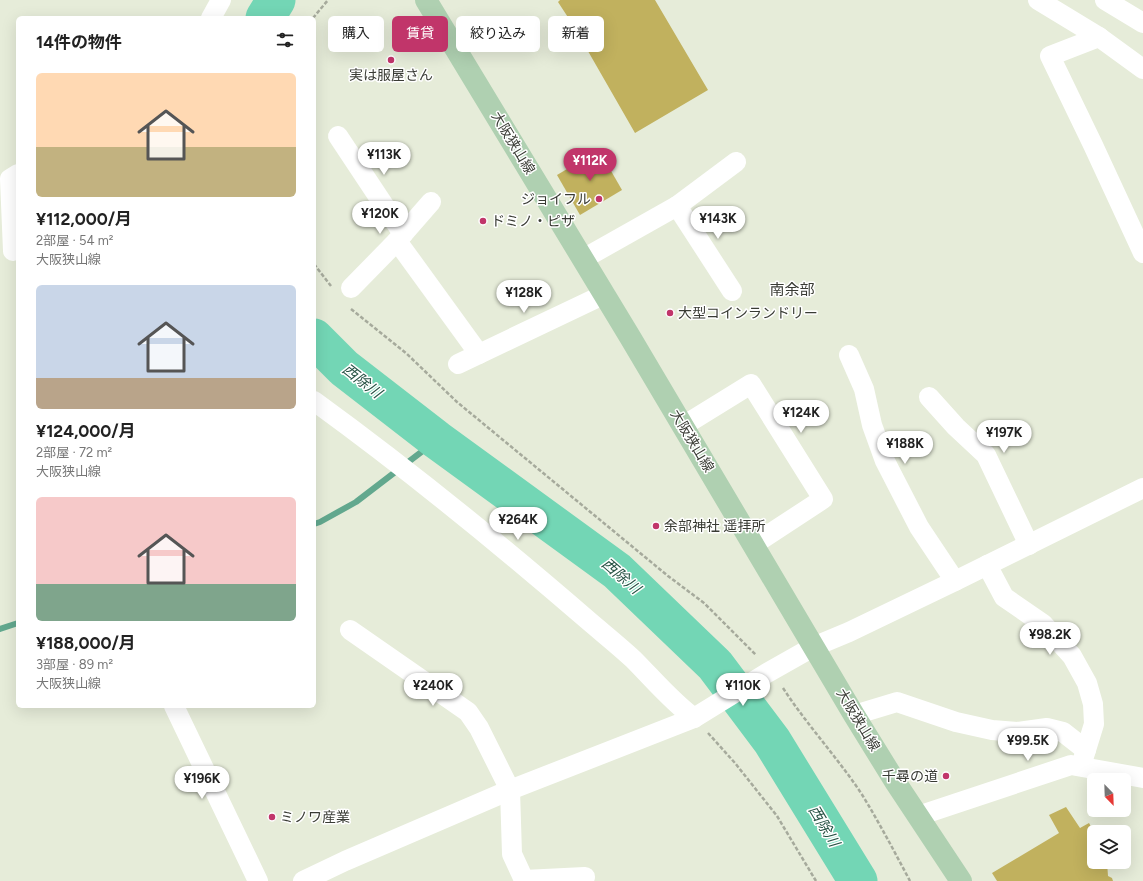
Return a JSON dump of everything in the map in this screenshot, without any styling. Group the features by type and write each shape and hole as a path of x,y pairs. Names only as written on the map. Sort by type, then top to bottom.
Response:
{"main road":[{"name":"大阪狭山線","path":"426,0 605,294 854,715 961,881"}],"street":[{"path":"212,16 221,0"},
{"path":"1038,0 1099,37 1143,69"},
{"path":"1105,0 1143,23"},
{"path":"1099,37 1050,56 1093,144 1143,253"},
{"path":"338,136 400,237 479,354"},
{"path":"583,259 677,206 736,162"},
{"path":"13,251 10,179 16,175"},
{"path":"344,295 400,237 431,202"},
{"path":"677,206 732,291"},
{"path":"458,364 605,294"},
{"path":"849,355 864,389 872,425 885,462 919,527 955,581"},
{"path":"683,426 751,384 823,499 753,545"},
{"path":"929,397 956,427 986,455 1029,545"},
{"path":"316,402 429,488 632,658 681,708 698,716"},
{"path":"303,881 345,861 510,790 698,716 813,647 849,632 955,581 1143,488"},
{"path":"918,816 1071,765 1083,758 1094,724 1093,704 1087,683 1072,656 1043,624 1004,596 987,565"},
{"path":"350,630 468,712 479,728 510,790 512,854 524,880 585,877"},
{"path":"854,715 897,702 956,722 992,730 1018,732 1047,728 1063,732 1083,758 1143,778"},
{"path":"175,708 258,881"}],"path":[{"path":"315,16 328,0"},
{"path":"316,266 344,295 458,402 668,576 704,603 770,672 860,793 886,836 910,881"},
{"path":"698,716 704,728 735,763 777,816 816,881"}],"building":[{"path":"560,0 655,0 708,90 635,133 588,52 604,52 604,16 567,16 558,2"},
{"path":"599,150 622,190 580,215 557,175"},
{"path":"1066,807 1080,828 1089,823 1090,825 1087,825 1087,869 1108,869 1108,876 1112,878 1113,881 997,881 992,873 1059,833 1049,815"}],"waterway":[{"name":"西除川","path":"266,16 276,0"},
{"name":"西除川","path":"316,340 344,368 437,440 617,571 715,665 772,741 858,881"},
{"path":"316,523 356,502 437,440"},
{"path":"0,629 16,624"}],"place":[{"name":"実は服屋さん","path":"391,60"},
{"name":"ジョイフル","path":"599,199"},
{"name":"ドミノ・ピザ","path":"483,221"},
{"name":"大型コインランドリー","path":"670,313"},
{"name":"余部神社 遥拝所","path":"656,526"},
{"name":"千尋の道","path":"946,776"},
{"name":"ミノワ産業","path":"272,817"}],"district":[{"name":"南余部","path":"792,290"}]}
